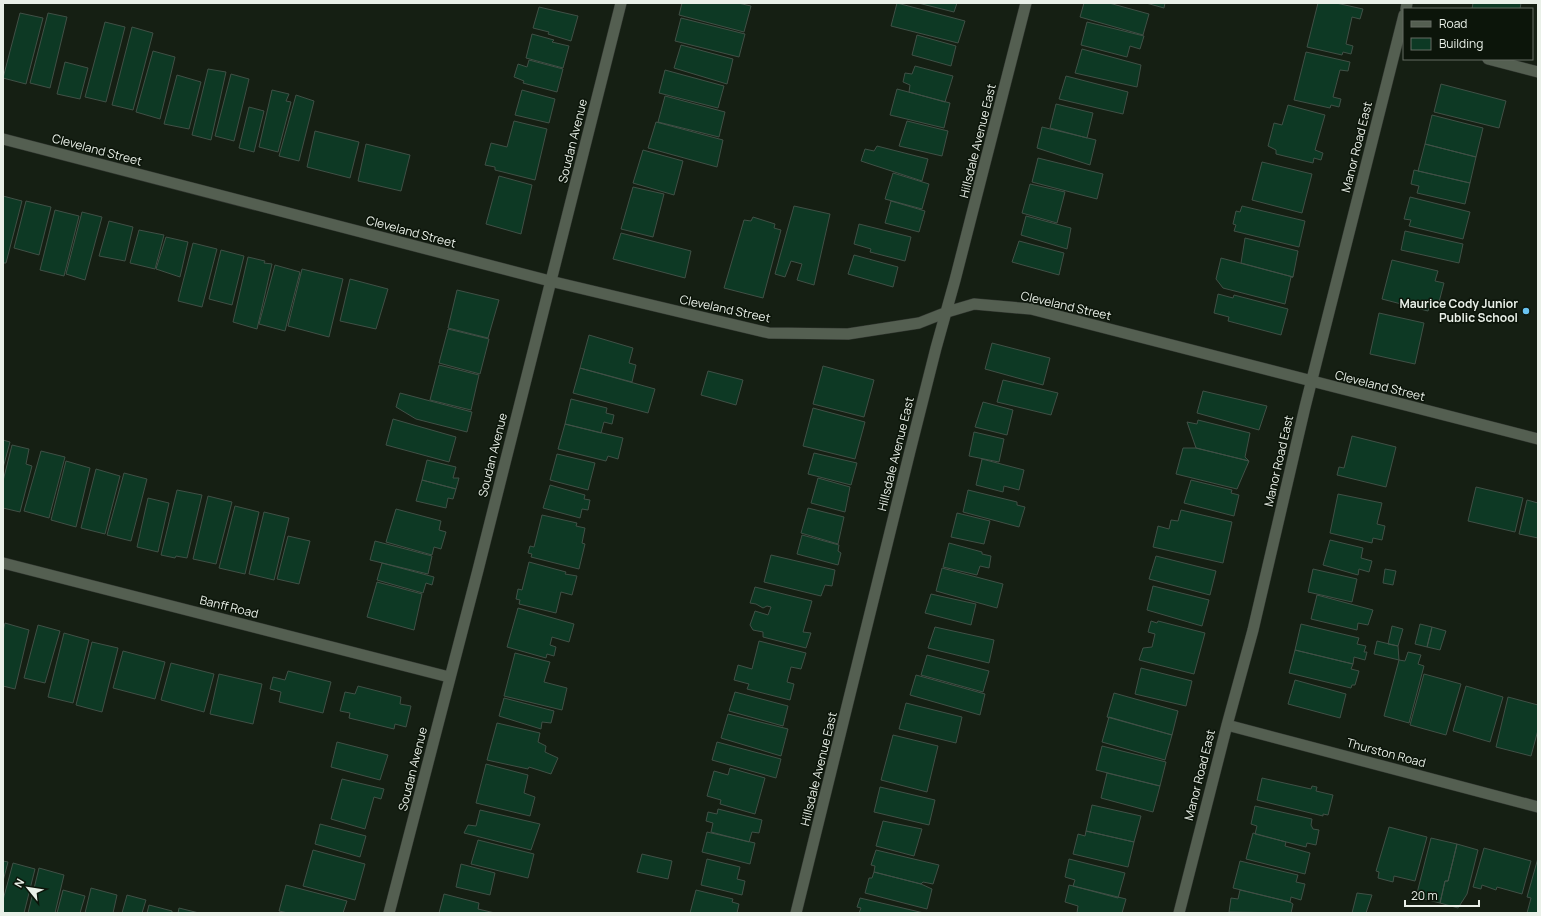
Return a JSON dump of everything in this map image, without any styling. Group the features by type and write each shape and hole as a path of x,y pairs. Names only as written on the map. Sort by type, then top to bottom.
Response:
{"street":[{"name":"Soudan Avenue","path":"389,913 478,570 621,3"},
{"name":"Hillsdale Avenue East","path":"796,913 910,451 1026,3"},
{"name":"Manor Road East","path":"1179,913 1226,725 1252,630 1311,382 1401,37 1403,23"},
{"path":"1492,60 1538,72"},
{"name":"Cleveland Street","path":"3,138 550,281 769,333 848,334 919,323 946,312 974,304 1031,309 1538,439"},
{"name":"Banff Road","path":"3,562 449,677"},
{"name":"Thurston Road","path":"1226,725 1538,807"}],"building":[{"path":"682,3 738,3 751,6 744,32 679,15"},
{"path":"897,3 965,21 958,43 891,26"},
{"path":"918,3 957,3 954,12"},
{"path":"1084,3 1109,3 1149,14 1143,35 1080,17"},
{"path":"1146,3 1165,3 1164,8"},
{"path":"1318,3 1336,3 1363,9 1360,19 1352,17 1346,44 1353,46 1351,54 1343,52 1342,55 1307,47"},
{"path":"1473,3 1521,3 1520,8 1472,8"},
{"path":"539,7 578,16 571,41 548,34 549,32 533,28"},
{"path":"20,13 43,18 26,84 3,78"},
{"path":"48,13 67,17 50,88 30,83"},
{"path":"681,18 745,34 739,57 675,41"},
{"path":"105,22 125,27 106,102 85,97"},
{"path":"1087,22 1144,36 1140,49 1130,46 1127,57 1081,45"},
{"path":"132,27 153,33 133,110 112,105"},
{"path":"532,34 554,40 552,42 569,46 563,68 526,58"},
{"path":"917,35 956,46 951,66 912,55"},
{"path":"681,45 733,59 727,84 674,68"},
{"path":"1082,49 1141,65 1137,87 1075,73"},
{"path":"153,51 175,57 160,119 136,112"},
{"path":"1306,52 1350,62 1348,71 1340,70 1333,97 1341,99 1339,107 1331,105 1330,108 1294,100"},
{"path":"529,60 563,69 557,92 523,83 524,81 514,77 518,64 527,67"},
{"path":"65,62 88,68 80,99 57,94"},
{"path":"915,66 953,76 945,102 909,92 910,85 903,82 905,73 912,74"},
{"path":"208,69 226,72 211,140 192,135"},
{"path":"665,70 724,86 718,108 659,93"},
{"path":"231,74 249,79 234,141 215,136"},
{"path":"177,75 201,82 189,129 164,124"},
{"path":"1066,76 1128,92 1123,114 1059,99"},
{"path":"1441,84 1506,101 1499,128 1434,112"},
{"path":"897,89 950,103 944,128 890,115"},
{"path":"272,90 289,94 286,101 291,102 278,152 259,147"},
{"path":"522,90 555,99 549,123 515,115"},
{"path":"296,95 314,101 299,161 279,156"},
{"path":"665,96 725,112 719,137 658,122"},
{"path":"1056,104 1093,113 1087,138 1050,128"},
{"path":"1288,105 1325,115 1315,150 1323,153 1321,160 1314,158 1313,163 1276,154 1276,150 1268,146 1274,123 1282,125"},
{"path":"249,107 264,111 254,152 239,148"},
{"path":"1432,115 1483,128 1476,157 1425,144"},
{"path":"514,121 547,129 535,180 495,170 495,167 485,165 491,143 507,147"},
{"path":"907,121 948,131 942,156 899,146"},
{"path":"656,122 723,140 717,167 648,148"},
{"path":"1042,127 1096,140 1090,165 1037,148"},
{"path":"315,131 359,142 350,178 307,167"},
{"path":"366,144 410,155 401,191 358,181"},
{"path":"1425,144 1476,157 1470,183 1418,171"},
{"path":"877,146 928,159 922,181 861,161 865,149 874,151"},
{"path":"643,150 683,161 674,195 633,183"},
{"path":"1038,158 1103,174 1097,199 1032,182"},
{"path":"1262,162 1312,174 1302,213 1252,200"},
{"path":"1414,170 1470,183 1465,204 1417,193 1419,186 1411,184"},
{"path":"893,173 929,184 922,209 885,199"},
{"path":"499,176 532,185 521,234 486,224"},
{"path":"1030,184 1065,192 1057,223 1022,213"},
{"path":"633,187 664,194 653,237 621,229"},
{"path":"3,196 22,201 6,263 3,263"},
{"path":"1410,197 1470,212 1463,239 1409,226 1411,220 1404,219"},
{"path":"26,201 51,207 39,255 14,248"},
{"path":"891,201 925,211 919,232 885,223"},
{"path":"794,206 830,214 814,285 797,280 802,264 791,261 785,277 775,274"},
{"path":"1242,206 1305,221 1299,247 1234,231 1236,225 1233,224 1236,211 1240,212"},
{"path":"55,210 79,216 64,276 40,270"},
{"path":"82,212 102,217 85,280 66,274"},
{"path":"1026,216 1071,228 1067,249 1021,235"},
{"path":"753,217 775,224 774,228 781,230 763,298 724,288 744,220 751,221"},
{"path":"109,221 133,227 125,261 99,256"},
{"path":"859,224 911,237 905,261 870,252 871,249 854,244"},
{"path":"139,230 164,235 155,269 130,263"},
{"path":"1405,231 1463,244 1459,263 1401,250"},
{"path":"621,233 691,251 685,278 613,259"},
{"path":"166,237 188,242 180,277 156,269"},
{"path":"1245,238 1298,251 1293,277 1241,263"},
{"path":"1019,241 1064,253 1059,275 1012,262"},
{"path":"193,243 217,249 202,307 178,301"},
{"path":"221,250 244,256 232,305 209,299"},
{"path":"854,255 898,267 893,287 848,274"},
{"path":"248,257 265,261 264,263 272,264 257,329 233,322"},
{"path":"1221,258 1293,277 1291,277 1285,304 1223,288 1216,279"},
{"path":"1392,260 1438,271 1435,281 1444,283 1438,306 1430,304 1428,311 1382,299"},
{"path":"275,265 300,272 285,331 259,324"},
{"path":"302,269 343,279 329,337 288,326"},
{"path":"350,279 388,289 376,329 340,321"},
{"path":"457,290 499,300 488,338 448,328"},
{"path":"1218,294 1233,298 1234,295 1288,309 1281,335 1228,321 1229,317 1214,313"},
{"path":"1379,313 1424,323 1415,364 1370,354"},
{"path":"448,329 489,339 480,374 439,363"},
{"path":"589,335 633,348 629,363 636,365 632,382 580,368"},
{"path":"992,343 1050,358 1043,385 985,369"},
{"path":"439,365 479,375 471,410 430,400"},
{"path":"823,366 874,380 864,417 813,404"},
{"path":"580,368 655,389 648,413 573,393"},
{"path":"708,371 743,380 736,405 701,395"},
{"path":"1003,380 1058,393 1051,415 997,402"},
{"path":"1203,391 1267,406 1259,430 1197,413"},
{"path":"400,393 472,412 467,432 416,419 396,407"},
{"path":"571,399 607,408 606,413 614,415 612,424 604,422 601,433 565,424"},
{"path":"983,402 1013,410 1007,435 975,427"},
{"path":"813,408 865,422 855,459 803,446"},
{"path":"393,419 456,437 449,462 386,445"},
{"path":"1198,420 1250,433 1245,457 1249,461 1196,448 1187,422 1197,424"},
{"path":"565,424 623,438 618,459 608,456 606,461 558,449"},
{"path":"974,432 1004,439 999,462 969,456"},
{"path":"1352,436 1396,447 1386,487 1337,475 1339,467 1344,468"},
{"path":"3,440 10,442 3,468"},
{"path":"12,445 29,449 26,464 32,466 20,512 3,508 3,481"},
{"path":"1183,448 1196,448 1249,461 1237,489 1176,474"},
{"path":"41,451 65,457 49,518 24,511"},
{"path":"814,453 857,463 851,485 808,474"},
{"path":"557,454 595,463 588,490 550,480"},
{"path":"982,459 1024,470 1019,490 1004,486 1003,492 976,485"},
{"path":"427,460 456,467 453,478 459,478 456,489 422,480"},
{"path":"66,461 90,468 76,527 51,520"},
{"path":"96,469 120,476 105,534 81,528"},
{"path":"124,473 147,479 131,541 107,535"},
{"path":"818,478 850,487 845,512 811,503"},
{"path":"422,480 456,489 453,499 448,498 446,508 416,501"},
{"path":"1191,480 1232,490 1231,493 1239,495 1234,516 1184,503"},
{"path":"550,485 585,495 584,499 590,500 588,510 582,509 580,518 543,508"},
{"path":"1476,487 1523,498 1515,532 1468,521"},
{"path":"177,490 202,495 187,558 176,556 175,558 161,555"},
{"path":"968,490 1017,502 1017,505 1025,507 1019,527 963,512"},
{"path":"1338,494 1382,503 1377,524 1385,526 1382,540 1373,538 1372,543 1330,533"},
{"path":"208,496 232,502 216,564 193,559"},
{"path":"148,498 169,503 158,552 137,547"},
{"path":"1527,500 1538,503 1538,538 1519,534"},
{"path":"235,506 259,512 245,574 219,568"},
{"path":"808,508 844,517 838,544 801,533"},
{"path":"396,509 441,521 439,530 446,532 441,549 434,547 432,555 386,542"},
{"path":"1181,510 1232,522 1223,563 1153,547 1158,526 1169,529 1171,520 1178,521"},
{"path":"264,512 289,518 274,580 249,574"},
{"path":"957,513 990,521 984,544 951,537"},
{"path":"542,515 577,523 576,526 585,528 582,543 585,544 579,569 531,557 532,554 528,553 530,546 534,547"},
{"path":"802,535 839,545 838,551 841,553 838,565 797,554"},
{"path":"288,536 310,541 299,584 277,579"},
{"path":"1330,540 1363,548 1361,558 1372,561 1369,572 1359,569 1358,575 1323,565"},
{"path":"375,541 432,556 428,574 370,560"},
{"path":"949,543 991,556 989,568 980,566 977,575 943,567"},
{"path":"771,555 835,570 832,586 825,585 821,596 764,582"},
{"path":"1156,556 1216,571 1210,595 1149,579"},
{"path":"529,562 566,572 565,574 577,576 572,595 561,592 556,613 519,604 520,600 516,599 518,589 522,590"},
{"path":"382,563 434,577 432,585 426,583 423,593 377,580"},
{"path":"942,568 1003,584 997,608 936,591"},
{"path":"1313,569 1357,579 1352,602 1308,592"},
{"path":"1385,569 1396,571 1393,585 1383,583"},
{"path":"377,582 422,594 414,630 367,617"},
{"path":"1153,586 1209,600 1202,626 1147,610"},
{"path":"755,587 812,601 803,632 811,633 806,648 763,637 763,632 753,630 750,625 755,611 768,615 771,607 767,606 763,608 756,604 750,603"},
{"path":"931,594 976,604 971,625 925,613"},
{"path":"1317,595 1373,610 1368,625 1358,623 1357,630 1311,619"},
{"path":"518,608 574,624 569,642 552,637 550,645 556,647 554,656 547,654 546,658 507,647"},
{"path":"1151,621 1157,623 1158,621 1205,633 1194,674 1139,660 1143,648 1152,647 1155,634 1148,632"},
{"path":"5,623 29,630 15,689 3,686 3,631"},
{"path":"1301,624 1359,638 1357,644 1366,646 1364,652 1367,652 1365,660 1354,657 1353,664 1295,650"},
{"path":"1420,624 1432,627 1427,647 1415,644"},
{"path":"38,625 60,631 45,683 24,678"},
{"path":"1392,626 1403,629 1398,646 1388,644"},
{"path":"935,627 994,640 989,663 928,648"},
{"path":"1432,627 1446,631 1440,650 1427,647"},
{"path":"64,633 89,640 73,703 48,697"},
{"path":"759,641 806,653 801,669 791,667 787,682 794,684 790,700 747,689 749,684 734,680 738,665 752,669"},
{"path":"1377,641 1398,646 1399,660 1374,654"},
{"path":"92,642 118,648 102,712 76,705"},
{"path":"1295,650 1353,664 1351,669 1359,671 1355,685 1352,685 1351,688 1289,673"},
{"path":"123,651 165,662 155,699 113,688"},
{"path":"1408,652 1421,655 1418,664 1424,666 1409,723 1384,716 1399,660 1405,661"},
{"path":"515,653 550,662 544,682 567,688 562,710 504,696"},
{"path":"927,655 989,671 983,692 921,675"},
{"path":"171,663 214,674 204,712 161,700"},
{"path":"1141,668 1192,681 1186,706 1135,694"},
{"path":"288,671 331,682 323,713 279,702 281,692 270,689 273,677 285,680"},
{"path":"219,674 262,684 253,724 210,714"},
{"path":"1424,674 1461,684 1446,735 1410,725"},
{"path":"916,675 985,694 980,715 910,695"},
{"path":"1295,680 1346,694 1340,718 1288,704"},
{"path":"358,686 401,697 400,704 411,706 406,727 395,724 394,729 349,718 350,713 340,711 345,692 355,694"},
{"path":"1466,686 1503,697 1490,742 1453,731"},
{"path":"735,692 788,706 783,726 729,711"},
{"path":"1114,693 1178,711 1172,735 1107,717"},
{"path":"1508,697 1538,705 1538,730 1531,756 1496,747"},
{"path":"504,698 554,711 551,723 542,722 541,729 499,716"},
{"path":"906,703 962,717 956,743 899,729"},
{"path":"728,714 788,729 781,756 721,738"},
{"path":"1109,717 1172,735 1165,760 1102,742"},
{"path":"497,723 540,733 538,742 546,746 545,752 558,758 551,774 529,767 528,769 487,760"},
{"path":"893,735 938,746 927,792 881,780"},
{"path":"337,742 388,755 380,780 331,767"},
{"path":"717,742 781,759 776,778 712,760"},
{"path":"1102,746 1166,762 1160,786 1096,770"},
{"path":"486,764 528,775 524,793 535,797 530,816 476,803"},
{"path":"730,768 765,778 755,814 720,804 721,800 707,796 714,771 728,775"},
{"path":"1107,773 1160,786 1153,812 1101,798"},
{"path":"1262,778 1311,789 1312,786 1317,787 1316,791 1333,795 1328,815 1323,814 1323,816 1257,800"},
{"path":"342,779 384,789 381,799 374,797 365,829 331,819"},
{"path":"880,787 935,800 929,825 874,812"},
{"path":"1092,805 1141,816 1134,842 1086,831"},
{"path":"1255,806 1312,819 1311,825 1313,829 1319,830 1316,845 1307,843 1306,847 1255,834 1257,826 1251,824"},
{"path":"718,809 762,820 759,833 752,832 749,842 711,832 713,823 706,821 708,812 717,814"},
{"path":"480,810 540,824 531,850 464,833 468,825 476,826"},
{"path":"883,821 922,829 914,856 876,846"},
{"path":"320,824 366,836 360,857 315,844"},
{"path":"1389,827 1427,837 1415,881 1394,876 1393,882 1378,878 1379,872 1376,871"},
{"path":"1086,831 1134,842 1128,867 1073,854 1078,834 1085,836"},
{"path":"707,832 755,843 750,864 702,852"},
{"path":"1253,833 1286,842 1285,846 1310,853 1305,874 1246,859"},
{"path":"1431,838 1457,844 1448,881 1445,881 1440,903 1416,897"},
{"path":"478,840 534,854 528,878 471,864"},
{"path":"1457,844 1478,850 1467,894 1458,908 1440,903 1445,881 1448,881"},
{"path":"1484,848 1531,861 1522,894 1497,887 1496,890 1482,885 1481,889 1473,887"},
{"path":"313,850 365,864 355,900 303,886"},
{"path":"876,850 939,865 933,884 923,882 921,884 874,872 875,866 871,865"},
{"path":"642,854 672,861 668,879 637,872"},
{"path":"1538,858 1538,913 1527,913 1531,898 1527,897"},
{"path":"707,859 740,867 737,879 745,881 742,895 701,885"},
{"path":"1069,859 1125,873 1118,898 1073,886 1075,880 1065,877"},
{"path":"3,861 8,862 3,881"},
{"path":"1240,861 1298,875 1296,882 1305,884 1301,900 1291,897 1290,902 1233,888"},
{"path":"13,863 35,869 24,913 3,913 3,900"},
{"path":"461,864 495,873 490,895 456,887"},
{"path":"39,868 64,875 55,913 28,913"},
{"path":"874,872 921,884 932,889 927,909 865,893 869,878 872,878"},
{"path":"286,885 347,901 343,913 288,913 279,911"},
{"path":"1069,885 1126,899 1122,913 1077,913 1078,906 1065,902"},
{"path":"91,888 117,895 113,913 85,913"},
{"path":"63,890 85,896 80,913 57,913"},
{"path":"696,890 733,899 732,902 739,904 737,913 690,913"},
{"path":"1240,890 1290,902 1293,904 1291,913 1229,912 1231,898 1238,899"},
{"path":"1357,893 1372,895 1366,913 1352,913"},
{"path":"444,894 479,903 478,909 495,913 439,913"},
{"path":"127,895 146,900 142,913 122,913"},
{"path":"860,898 924,913 859,913 861,908 857,907"},
{"path":"149,905 172,911 172,913 147,913"},
{"path":"179,908 199,913 178,913"}],"place":[{"name":"Maurice Cody Junior Public School","path":"1526,311"}]}
